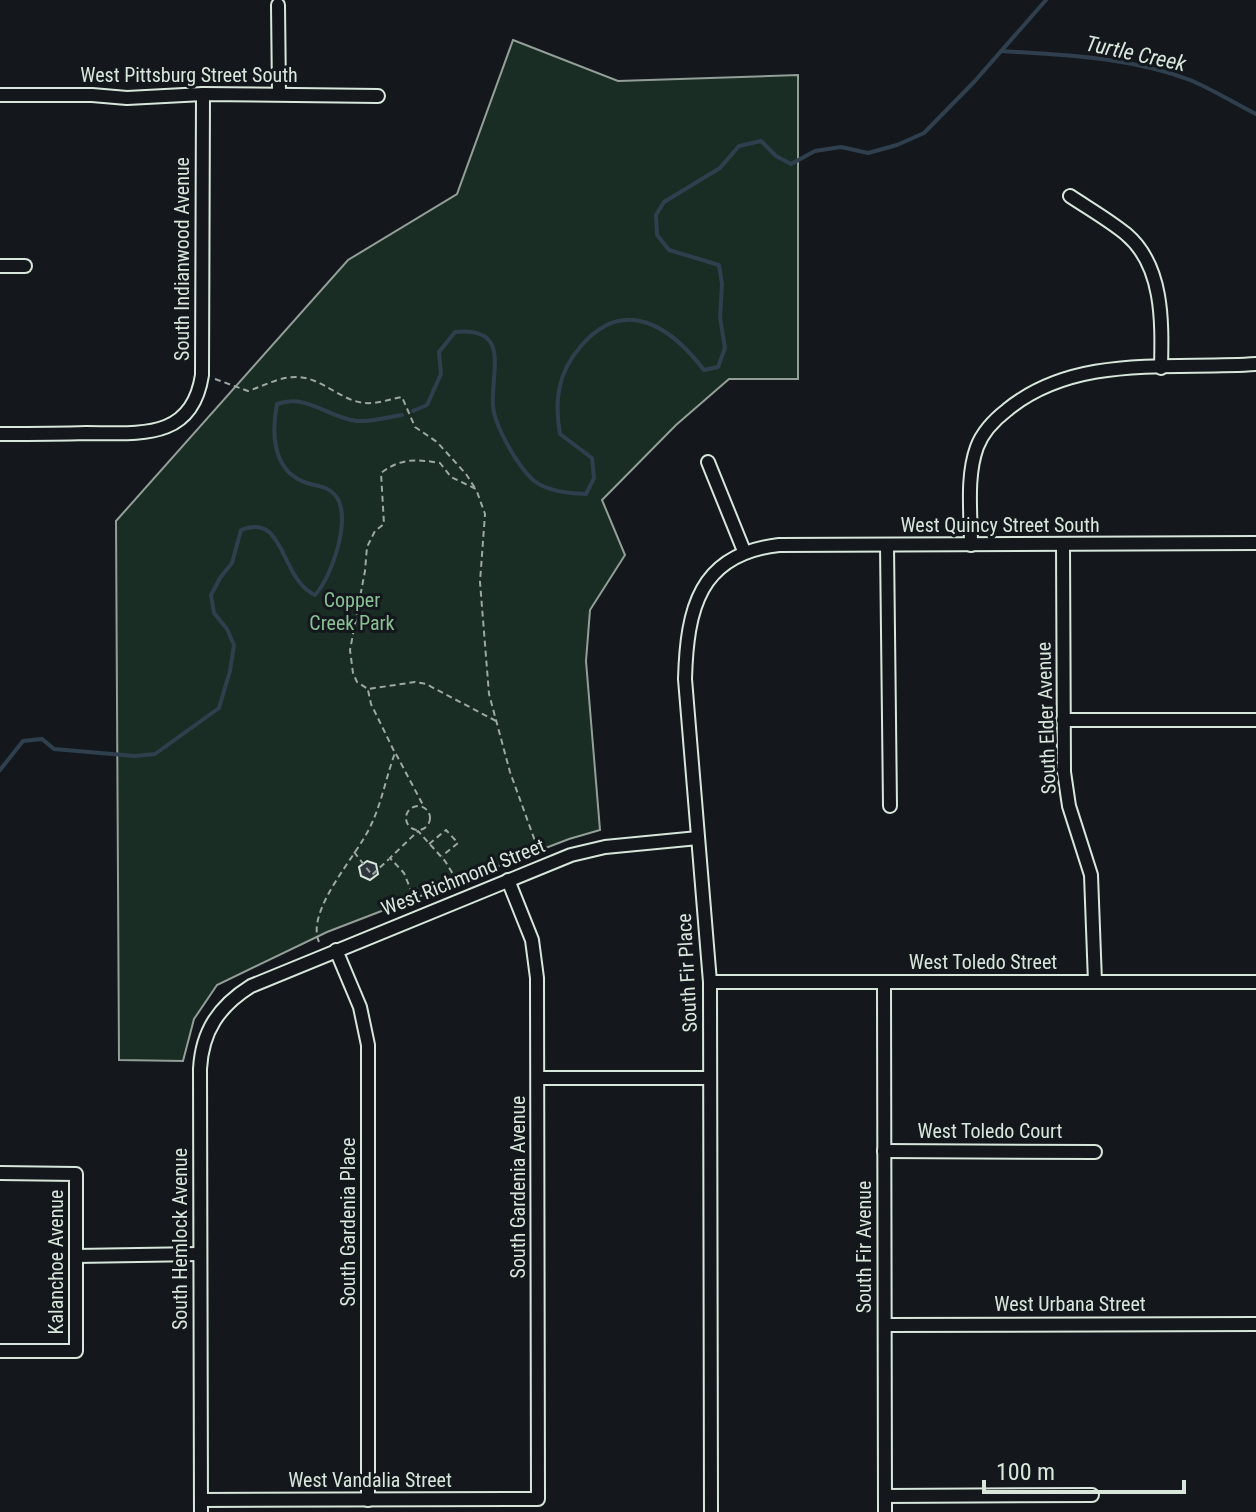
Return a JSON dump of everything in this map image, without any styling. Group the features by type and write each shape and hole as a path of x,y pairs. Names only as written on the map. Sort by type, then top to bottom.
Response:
{"street":[{"path":"278,5 279,94"},
{"name":"West Pittsburg Street South","path":"0,95 127,98 203,94 378,96"},
{"name":"South Indianwood Avenue","path":"0,434 156,431 181,418 194,402 202,375 203,94"},
{"path":"1070,196 1128,236 1144,255 1158,295 1161,368"},
{"path":"0,266 25,266"},
{"path":"971,545 974,456 985,431 996,419 1033,392 1075,375 1109,370 1256,364"},
{"path":"708,462 744,551"},
{"name":"West Quincy Street South","path":"744,551 779,545 1256,543"},
{"path":"887,545 890,806"},
{"name":"South Elder Avenue","path":"1063,545 1065,790 1087,857 1094,893 1095,982"},
{"name":"South Fir Place","path":"711,1512 710,982 685,679 691,613 705,583 718,569 744,551"},
{"path":"1063,720 1256,720"},
{"name":"West Richmond Street","path":"251,986 587,850 698,838"},
{"name":"South Gardenia Avenue","path":"508,880 526,922 535,955 538,1499"},
{"name":"South Gardenia Place","path":"336,950 368,1032 368,1500"},
{"name":"West Toledo Street","path":"710,982 1256,982"},
{"name":"South Fir Avenue","path":"884,982 885,1512"},
{"name":"South Hemlock Avenue","path":"201,1506 201,1053 209,1028 222,1008 251,986"},
{"path":"538,1078 710,1078"},
{"name":"West Toledo Court","path":"884,1151 1095,1152"},
{"name":"Kalanchoe Avenue","path":"0,1173 76,1174 76,1351 0,1351"},
{"path":"76,1256 200,1254"},
{"name":"West Urbana Street","path":"885,1325 1256,1324"},
{"path":"885,1496 1092,1495"},
{"name":"West Vandalia Street","path":"201,1506 368,1500 538,1499"}],"path":[{"path":"214,379 248,391 276,379 299,377 313,379 353,400 366,403 402,397 415,427 451,456 476,489 485,514 480,582 489,694 510,772 540,853"},
{"path":"476,489 451,477 440,463 406,460 391,465 381,473 384,524 375,531 367,547 350,650 357,682 368,689 415,682 426,684 496,721"},
{"path":"354,852 372,875 418,831 424,830 430,820 430,813 371,704 368,689"},
{"path":"319,942 315,931 320,912 371,826 395,753"},
{"path":"425,808 414,805 407,811 408,822 441,857 460,885"},
{"path":"429,844 446,830 458,843 441,857"},
{"path":"390,858 404,873 416,903"}],"green space":[{"name":"Copper Creek Park","path":"513,40 618,81 798,75 798,379 729,379 676,425 602,500 625,555 590,610 586,661 600,830 569,839 327,932 217,985 194,1019 183,1061 119,1060 116,521 348,260 457,194"}],"building":[{"path":"367,861 376,864 378,874 370,880 361,876 359,867"}],"waterway":[{"path":"413,411 427,405 441,374 439,352 455,332 473,332 484,336 491,343 494,353 494,414 514,456 538,484 558,491 586,494 594,478 592,458 560,434 558,410 563,376 581,346 614,322 631,320 662,330 704,370 718,367 725,348 720,318 722,284 719,265 669,250 657,235 656,215 664,202 720,168 739,146 761,141 776,156 791,164 815,151 841,147 868,153 924,133 1046,0"},
{"name":"Turtle Creek","path":"1001,51 1097,58 1144,66 1190,80 1256,114"},
{"path":"0,770 23,741 42,739 54,749 135,756 155,754 219,708 234,645 227,629 214,613 211,595 232,563 241,530 256,527 266,530 275,538 303,587 315,595 334,561 341,531 342,517 335,495 325,488 296,478 281,461 274,428 277,404 288,401 308,404 357,421 402,415"}]}
